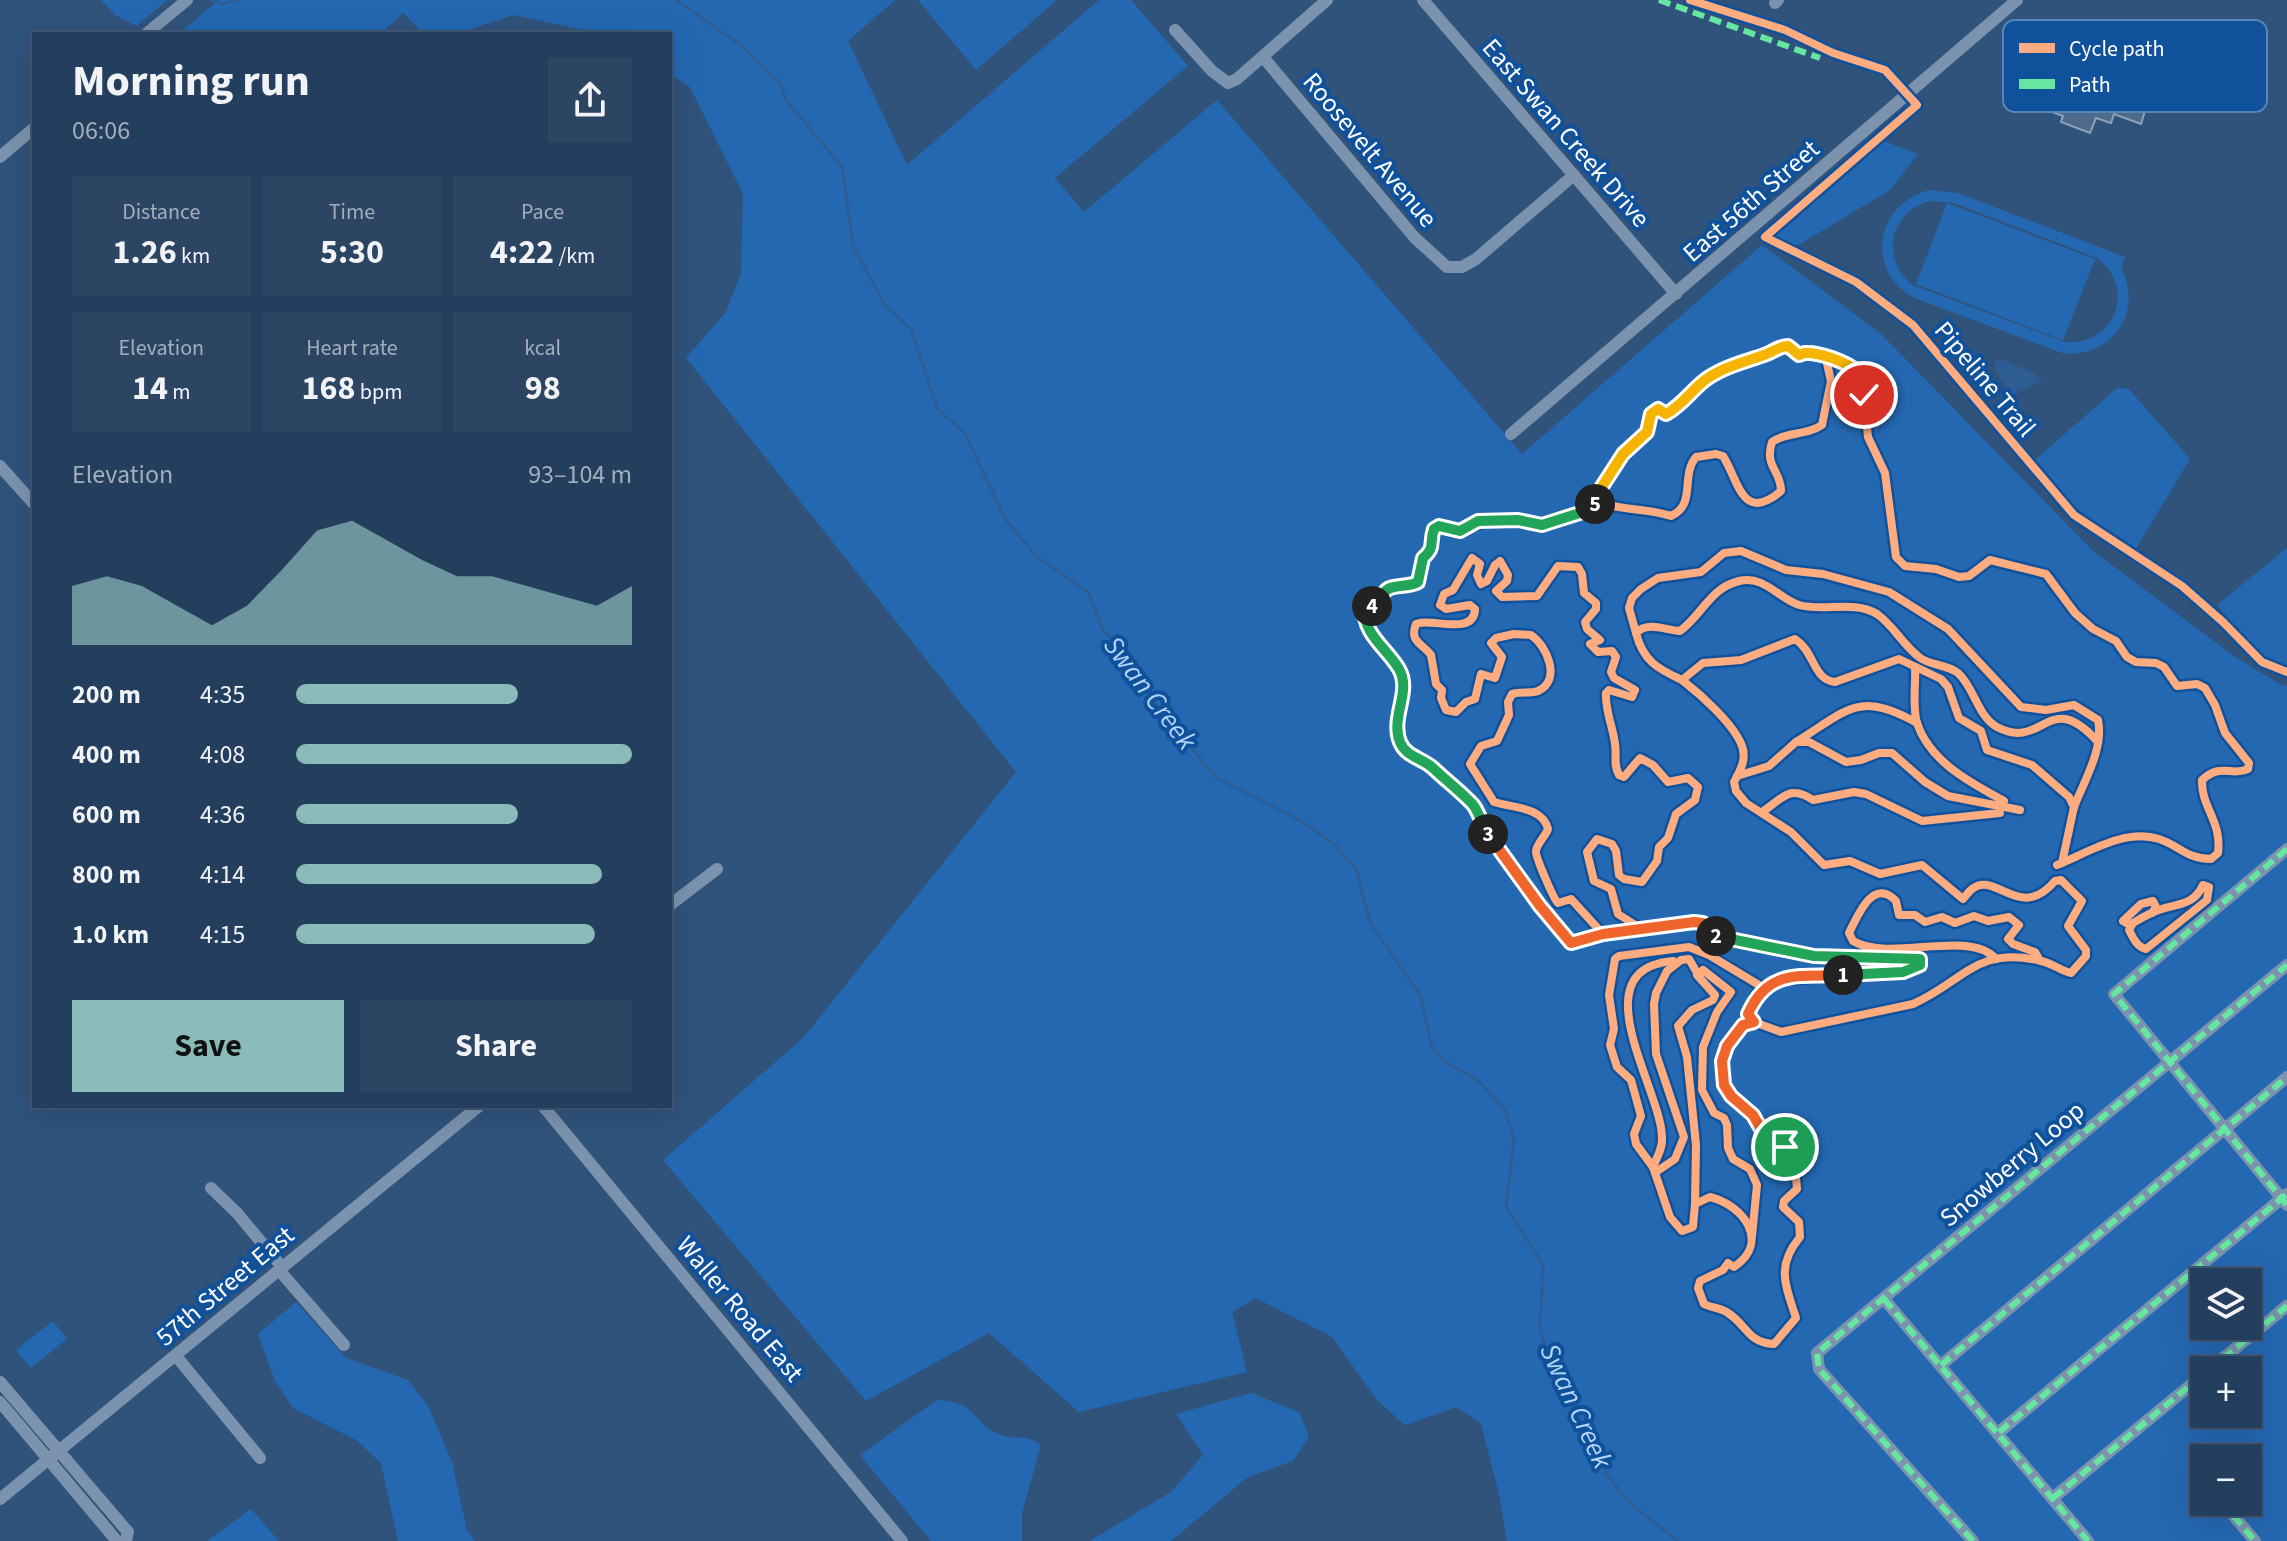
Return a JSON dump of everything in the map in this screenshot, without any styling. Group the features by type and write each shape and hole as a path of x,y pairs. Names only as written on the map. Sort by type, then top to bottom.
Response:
{"street":[{"path":"148,32 187,0"},
{"path":"1175,30 1223,81 1233,82 1327,0"},
{"name":"East Swan Creek Drive","path":"1423,0 1676,294"},
{"name":"East 56th Street","path":"1511,434 2017,0"},
{"name":"Roosevelt Avenue","path":"1263,57 1415,238 1447,267 1462,267 1476,259 1574,175"},
{"path":"0,157 32,130"},
{"path":"0,466 32,502"},
{"path":"1999,1432 2285,1199 2114,994 2287,849"},
{"path":"672,903 717,869"},
{"name":"Snowberry Loop","path":"1973,1541 1824,1375 1816,1360 1817,1353 2287,965"},
{"path":"1941,1365 2287,1077"},
{"name":"57th Street East","path":"0,1499 477,1108"},
{"name":"Waller Road East","path":"545,1108 902,1541"},
{"path":"211,1188 248,1224 280,1269 344,1345"},
{"path":"1884,1299 2088,1541"},
{"path":"2226,1356 2287,1306"},
{"path":"176,1356 260,1458"},
{"path":"0,1382 117,1541"},
{"path":"2053,1498 2190,1385"},
{"path":"0,1402 128,1532 126,1541"},
{"path":"2234,1516 2255,1541"}],"shaded area":[{"path":"101,0 167,0 137,26 115,15"},
{"path":"219,0 895,0 848,41 907,165 1099,0 1131,0 1188,66 1055,178 1084,212 1217,100 1522,454 1762,245 1882,335 2092,550 2234,656 2287,686 2287,1541 1507,1541 1481,1424 1457,1407 1405,1425 1377,1400 1332,1337 1256,1298 1232,1312 1247,1372 1079,1412 989,1333 866,1401 663,1160 804,1037 1016,772 686,358 726,312 741,273 743,194 690,87 672,75 672,32 594,32 514,15 461,32 422,32 403,13 382,32 180,32"},
{"path":"918,0 1057,0 976,70"},
{"path":"1881,140 1918,154 1890,190 1795,247 1771,235"},
{"path":"1930,190 1958,193 2125,257 2121,267 2129,300 2119,329 2096,348 2080,353 2062,353 1917,299 1900,288 1889,273 1883,257 1887,224 1897,209 1911,197","holes":["1929,201 1954,203 2097,258 2109,270 2116,284 2118,299 2108,326 2082,341 2065,342 1913,285 1896,263 1893,251 1898,226 1915,207"]},
{"path":"1947,203 2095,259 2063,340 1916,284"},
{"path":"2001,359 2034,373 2043,381 2012,395 1995,370 1996,360"},
{"path":"2117,388 2129,389 2190,459 2135,550 2076,512 2034,461"},
{"path":"2287,548 2287,669 2262,659 2217,605"},
{"path":"296,1302 346,1358 408,1380 428,1406 452,1462 467,1530 475,1541 398,1541 381,1463 356,1440 293,1408 275,1381 258,1334"},
{"path":"53,1321 67,1339 31,1368 16,1350"},
{"path":"1251,1393 1299,1412 1309,1437 1293,1461 1248,1477 1171,1541 1090,1541 1171,1492 1203,1455 1176,1414"},
{"path":"937,1400 960,1404 998,1434 1030,1439 1041,1445 1022,1513 1022,1541 931,1541 860,1455"},
{"path":"251,1509 279,1541 207,1541"}],"building":[{"path":"2052,112 2145,112 2141,124 2114,114 2111,123 2096,118 2090,133 2061,122 2063,116"}],"waterway":[{"name":"Swan Creek","path":"212,0 222,4 238,0"},
{"name":"Swan Creek","path":"676,0 742,46 780,83 786,100 842,167 853,245 884,304 911,329 937,408 965,434 1006,520 1036,556 1089,593 1103,631 1118,643 1160,712 1217,778 1299,820 1333,843 1356,869 1371,925 1421,996 1431,1045 1444,1061 1480,1082 1505,1110 1514,1139 1506,1207 1543,1264 1540,1327 1548,1360 1607,1475 1630,1503 1678,1541"}],"marked path":[{"path":"1659,0 1820,58"},
{"path":"2287,849 2114,994 2287,1205"},
{"path":"1973,1541 1819,1369 1817,1353 2287,965"},
{"path":"1941,1365 2287,1077"},
{"path":"1999,1432 2287,1194"},
{"path":"1884,1299 2088,1541"},
{"path":"2226,1356 2287,1306"},
{"path":"2053,1498 2190,1385"},
{"path":"2234,1516 2255,1541"}],"cycle path":[{"name":"Pipeline Trail","path":"1690,0 1785,30 1833,53 1885,70 1917,105 1765,237 1856,282 1913,325 2074,515 2182,586 2262,662 2287,672"},
{"path":"2057,865 2069,860 2106,843 2146,836 2189,854 2211,859 2218,853 2217,832 2202,780 2215,772 2248,769 2249,763 2225,733 2205,688 2197,684 2177,686 2164,667 2156,663 2136,662 2127,657 2116,641 2093,629 2075,613 2046,574 1990,560 1969,576 1959,577 1936,569 1905,566 1896,557 1885,473 1868,437 1864,395 1853,383 1858,372 1838,360 1821,355 1799,355 1785,346 1721,370 1671,411 1666,414 1658,409 1651,414 1647,432 1623,454 1601,488 1598,502 1545,524 1489,522 1460,531 1439,526 1434,529 1434,544 1423,558 1418,582 1387,590 1380,606 1375,608 1368,603 1364,606 1370,632 1393,660 1402,677 1397,726 1401,746 1410,755 1431,766 1471,804 1486,830 1571,943 1603,934 1694,922 1703,923 1719,938 1814,956 1920,959 1920,965 1903,972 1777,980 1756,995 1748,1014 1754,1022 1781,1032 1913,1004 1972,968 2001,958 2041,961 2071,973 2086,956 2086,950 2068,926 2082,901 2061,880 2030,897 2019,897 1981,885 1963,899 1922,865 1880,874 1850,861 1824,865 1791,832 1746,803 1736,791 1734,782 1744,756 1738,737 1716,710 1682,680 1703,663 1741,660 1795,639 1802,644 1822,676 1835,682 1899,659 1941,679 1948,687 1959,718 1981,731 1987,750 2032,765 2069,797 2074,807 2062,863"},
{"path":"1598,502 1671,516 1684,504 1691,464 1696,457 1716,454 1723,456 1743,495 1758,503 1768,500 1781,491 1771,463 1772,442 1822,425 1831,381 1826,359"},
{"path":"1636,633 1629,608 1632,598 1641,589 1658,578 1701,572 1724,553 1741,551 1786,570 1823,574 1889,592 1948,629 2021,707 2046,710 2074,705 2098,720 2096,753 2074,807"},
{"path":"1603,934 1571,899 1558,903 1553,894 1536,851 1548,829 1545,822 1534,812 1494,802 1470,764 1481,746 1497,741 1509,715 1508,702 1512,694 1535,692 1545,686 1551,671 1542,647 1531,635 1514,634 1496,638 1491,643 1502,657 1495,678 1481,674 1475,699 1466,702 1456,712 1446,710 1441,698 1442,690 1436,684 1431,655 1415,639 1416,624 1460,624 1473,617 1475,609 1470,605 1446,609 1440,605 1444,594 1453,590 1472,558 1480,564 1477,575 1481,584 1487,581 1500,561 1508,575 1507,581 1496,591 1502,597 1537,596 1558,566 1578,567 1584,593 1596,603 1596,609 1585,622 1587,629 1600,640 1590,644 1598,652 1612,651 1616,657 1611,672 1614,678 1635,690 1632,697 1609,690 1606,693 1619,775 1624,777 1640,758 1653,765 1668,782 1688,778 1698,787 1695,800 1676,814 1668,838 1659,847 1657,861 1642,882 1619,875 1612,844 1597,839 1587,852 1594,881 1611,889 1618,914 1640,928"},
{"path":"1682,680 1647,657 1636,633 1646,627 1680,631 1721,590 1739,581 1756,581 1799,605 1858,608 1877,614 1919,657 1958,673 1985,716 1997,727 2013,733 2026,732 2056,719 2068,720 2081,726 2098,742"},
{"path":"1915,667 1914,702 1923,737 1953,770 2004,801"},
{"path":"1796,742 1842,713 1866,706 1897,713 1917,723"},
{"path":"1737,776 1769,766 1796,742 1809,742 1846,762 1879,753 1892,753 1925,782 1948,796 2020,810"},
{"path":"1762,812 1792,793 1813,800 1854,792 1866,794 1922,821 2000,813"},
{"path":"2133,923 2129,930 2138,944 2146,949 2207,900 2209,887 2203,885 2189,901 2153,912 2150,914 2133,923 2130,925 2123,921 2141,904 2153,901 2156,907 2152,913"},
{"path":"1996,959 1984,950 1968,946 1869,947 1853,941 1849,933 1867,901 1880,893 1896,901 1899,915 1915,915 1925,922 1942,917 1955,923 1974,916 1988,921 2009,917 2019,925 2008,939 2035,952 2039,959"},
{"path":"1754,1022 1743,1025 1727,1046 1722,1061 1724,1085 1731,1096 1753,1115 1765,1136 1794,1154 1797,1189 1784,1201 1783,1207 1799,1222 1800,1237 1785,1267 1786,1286 1796,1318 1774,1344 1753,1337 1728,1313 1704,1304 1698,1288 1700,1281 1723,1270 1728,1263 1734,1267 1745,1257 1750,1247 1748,1226 1733,1208 1710,1197 1695,1204 1693,1227 1682,1231 1670,1217 1653,1167 1636,1144 1634,1134 1641,1116 1631,1080 1617,1067 1610,1045 1614,1029 1609,995 1615,959 1619,956 1689,947 1709,955 1764,988"},
{"path":"1656,1172 1675,1159 1684,1137 1656,1054 1656,993 1667,971 1681,960 1689,959 1696,971"},
{"path":"1653,1167 1661,1149 1662,1137 1632,1034 1628,1008 1631,985 1645,969 1673,961"},
{"path":"1695,1204 1696,1145 1687,1057 1678,1026 1692,1010 1713,1000 1715,995 1697,975 1703,970 1731,992 1717,1012 1703,1047 1702,1090 1714,1113 1724,1118 1728,1148 1733,1159 1750,1169 1757,1185 1752,1236"}],"route":[{"path":"1785,1147 1765,1136 1753,1115 1731,1096 1724,1085 1723,1056 1736,1032 1743,1025 1754,1022 1748,1014 1756,995 1777,980 1903,972 1920,965 1920,959 1814,956 1719,938 1703,923 1694,922 1603,934 1571,943 1483,827 1474,807 1431,767 1406,752 1400,744 1396,723 1404,688 1402,679 1399,669 1367,630 1363,615 1364,606 1368,603 1375,608 1380,606 1384,592 1390,588 1410,587 1418,582 1423,558 1431,551 1434,544 1432,535 1439,526 1460,531 1478,521 1518,520 1542,525 1586,511 1598,502 1601,488 1623,454 1647,432 1651,414 1658,409 1666,414 1705,380 1733,365 1763,356 1780,346 1788,346 1799,355 1817,353 1826,359 1850,365 1858,372 1853,383 1864,395"}]}
